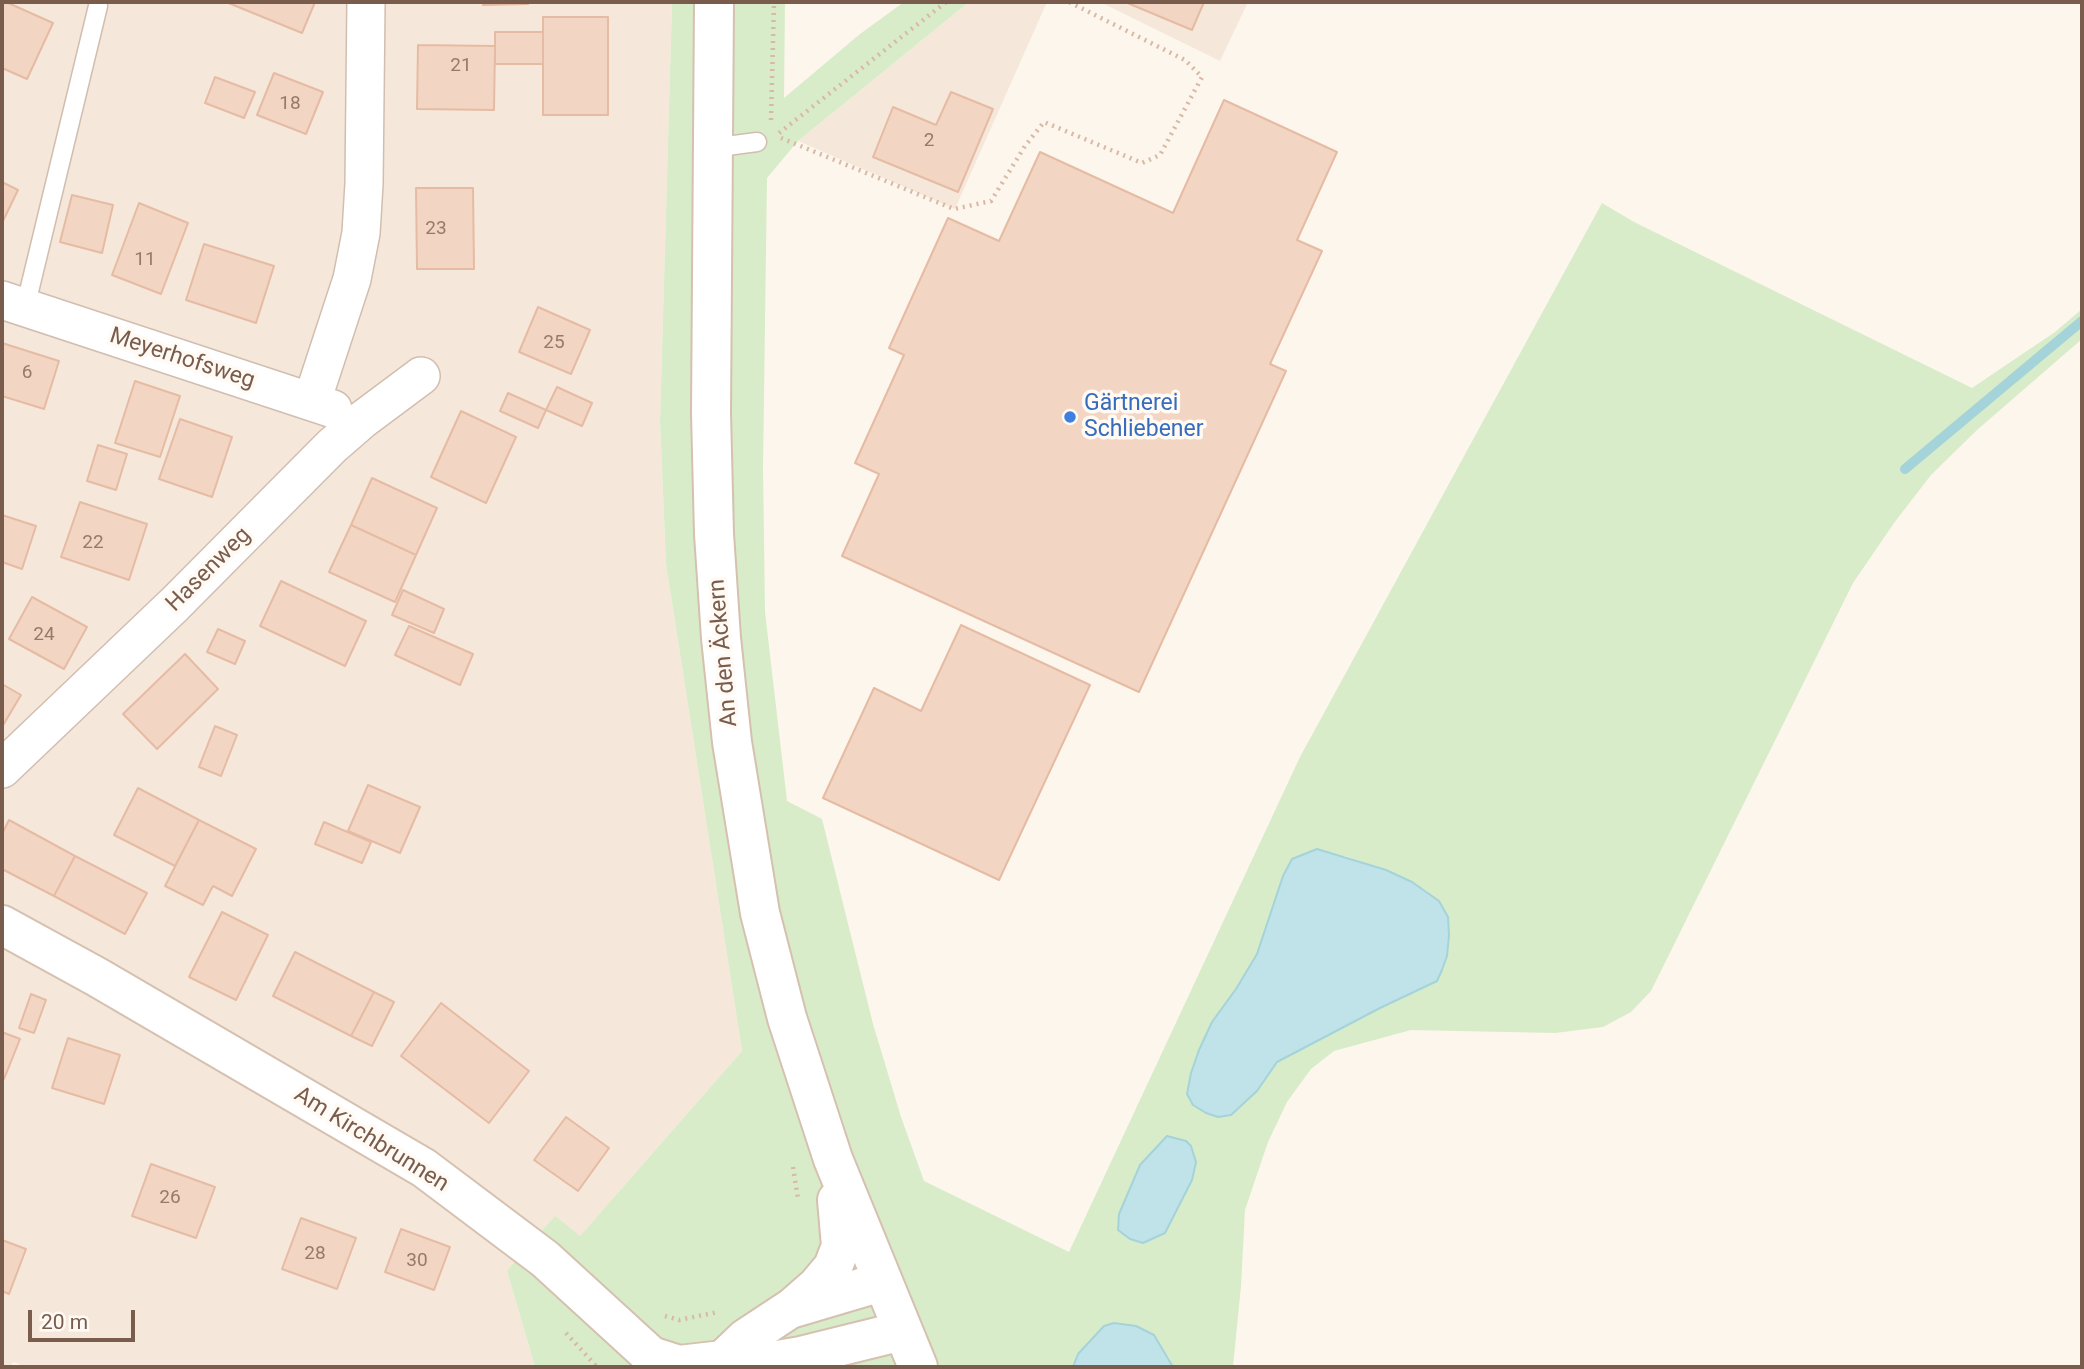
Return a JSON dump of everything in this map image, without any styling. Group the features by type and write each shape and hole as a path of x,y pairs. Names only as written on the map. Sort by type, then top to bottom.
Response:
{"main road":[{"name":"An den Äckern","path":"715,2 711,148 711,413 714,534 731,729 760,913 787,1018 833,1160 918,1367"},
{"name":"Am Kirchbrunnen","path":"2,925 97,977 424,1168 545,1259 652,1356 679,1364 723,1360 760,1363 801,1356 902,1331"},
{"path":"723,1360 746,1338 790,1309 817,1286 833,1267 841,1246 833,1160"},
{"path":"790,1309 881,1282"}],"street":[{"path":"312,401 352,279 361,233 366,2"},
{"name":"Meyerhofsweg","path":"13,304 312,401 362,420"},
{"name":"Hasenweg","path":"2,769 175,604 332,446 421,376"}],"lane":[{"path":"13,304 98,6"},
{"path":"711,148 757,142"}],"path":[{"path":"757,142 771,137 774,2"},
{"path":"946,2 775,136 954,209 991,201 1025,146 1044,122 1142,163 1160,155 1202,77 1185,60 1069,2"},
{"path":"656,1314 680,1320 726,1311"}],"shaded area":[{"path":"2,2 672,2 660,422 666,564 742,1051 580,1236 507,1271 535,1367 26,1367 13,1362 11,1367 2,1367"},
{"path":"969,2 1047,2 955,209 798,141"},
{"path":"1100,2 1248,2 1220,61"}],"green space":[{"path":"672,2 785,2 784,98 860,34 904,2 969,2 798,141 767,178 763,467 765,612 787,801 822,819 873,1024 901,1117 924,1181 1069,1252 1300,757 1602,203 1634,222 1972,388 2055,332 2082,309 2082,339 1977,430 1931,475 1853,583 1651,991 1631,1012 1603,1027 1555,1033 1411,1030 1334,1051 1311,1069 1287,1102 1268,1142 1245,1210 1233,1367 1173,1367 1168,1356 1104,1326 1078,1354 1073,1367 535,1367 507,1271 555,1216 580,1236 742,1051 666,564 660,422","holes":["1345,856 1385,870 1427,891 1447,956 1436,981 1277,1062 1257,1091 1187,1094 1199,1050 1212,1022 1257,954 1283,876 1292,859"]}],"water":[{"path":"1317,849 1386,870 1412,882 1439,901 1448,917 1449,935 1447,956 1442,970 1437,981 1277,1062 1257,1091 1231,1115 1218,1117 1206,1113 1193,1105 1187,1094 1199,1050 1212,1022 1257,954 1283,876 1292,859"},
{"path":"1167,1136 1186,1141 1191,1146 1196,1162 1192,1180 1165,1233 1143,1243 1130,1239 1118,1230 1119,1214 1140,1165"},
{"path":"1114,1323 1136,1326 1154,1335 1173,1367 1073,1367 1078,1354 1104,1326"}],"building":[{"path":"2,2 53,23 27,79 2,68"},
{"path":"226,2 315,2 302,33"},
{"path":"483,2 528,2 528,4 483,5"},
{"path":"1125,2 1204,2 1192,30"},
{"path":"543,17 608,17 608,115 543,115"},
{"path":"495,32 543,32 543,64 495,64"},
{"path":"418,45 495,46 494,110 417,109"},
{"path":"274,73 323,92 306,134 257,115"},
{"path":"215,77 255,92 244,118 205,103"},
{"path":"951,92 993,109 958,192 873,157 893,107 936,125"},
{"name":"Gärtnerei Schliebener","path":"1224,100 1337,152 1297,240 1322,251 1270,364 1286,371 1139,692 842,556 879,474 855,463 904,355 889,348 948,218 999,241 1040,152 1173,213"},
{"path":"2,182 18,190 2,223"},
{"path":"416,188 473,188 474,269 417,269"},
{"path":"72,195 113,205 102,253 60,242"},
{"path":"139,203 188,223 161,294 112,275"},
{"path":"204,244 274,266 256,323 186,300"},
{"path":"538,307 590,330 571,374 519,352"},
{"path":"2,343 59,361 44,409 2,396"},
{"path":"135,381 180,396 160,457 115,443"},
{"path":"557,387 592,403 582,426 546,410"},
{"path":"508,393 546,410 538,428 500,411"},
{"path":"461,411 516,437 486,503 431,477"},
{"path":"180,419 232,437 212,497 159,479"},
{"path":"98,445 127,454 116,490 87,481"},
{"path":"372,478 437,508 416,555 351,525"},
{"path":"80,502 147,524 129,580 61,557"},
{"path":"2,515 36,526 22,569 2,562"},
{"path":"351,525 416,555 395,602 329,572"},
{"path":"281,581 366,621 345,666 260,626"},
{"path":"403,590 444,609 434,633 392,615"},
{"path":"32,597 87,627 64,669 9,639"},
{"path":"961,625 1090,685 999,880 823,798 874,688 921,711"},
{"path":"409,626 473,654 460,685 395,655"},
{"path":"218,629 245,641 235,664 207,652"},
{"path":"185,654 218,689 157,749 123,714"},
{"path":"2,684 21,695 2,727"},
{"path":"215,726 237,735 221,776 199,767"},
{"path":"368,785 420,807 400,853 348,831"},
{"path":"138,788 199,820 175,866 114,835"},
{"path":"9,820 75,856 54,896 2,869 2,834"},
{"path":"199,820 256,849 232,896 213,886 203,905 165,886"},
{"path":"324,822 371,842 362,863 315,844"},
{"path":"75,856 147,893 125,934 54,896"},
{"path":"222,912 268,935 236,1000 189,977"},
{"path":"295,952 374,992 351,1036 273,996"},
{"path":"374,992 394,1002 372,1046 351,1036"},
{"path":"31,994 46,1000 34,1033 19,1028"},
{"path":"441,1003 529,1071 489,1123 401,1056"},
{"path":"2,1032 20,1039 4,1079 2,1078"},
{"path":"68,1038 120,1055 104,1104 52,1088"},
{"path":"566,1117 609,1148 578,1191 534,1160"},
{"path":"151,1164 215,1187 196,1238 132,1216"},
{"path":"301,1218 356,1238 337,1289 282,1269"},
{"path":"401,1229 450,1247 434,1290 385,1272"},
{"path":"2,1240 26,1249 9,1294 2,1291"}],"waterway":[{"path":"1905,469 2082,321"}],"place":[{"name":"Gärtnerei Schliebener","path":"1070,417"}]}
